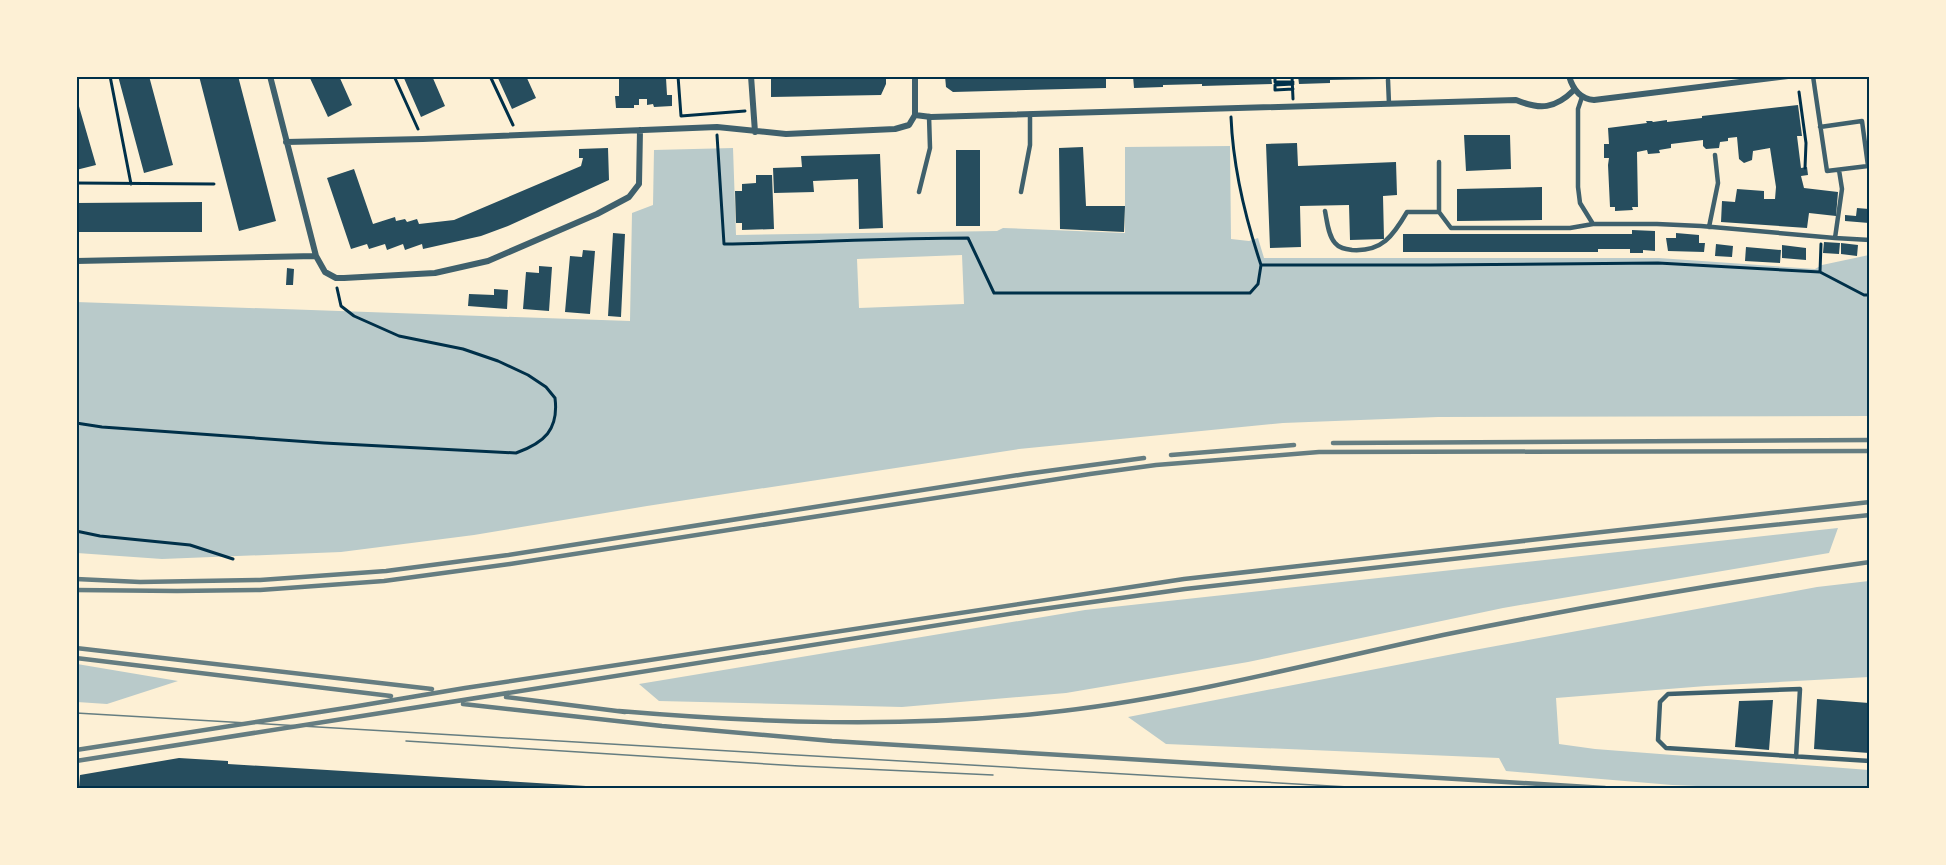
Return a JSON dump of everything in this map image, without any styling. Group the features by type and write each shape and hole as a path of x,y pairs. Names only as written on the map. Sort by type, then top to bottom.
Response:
{"street":[{"path":"270,76 316,256 322,269 336,278 408,276 466,267 489,261 597,214 629,197 639,184 640,130"},
{"path":"751,76 755,132"},
{"path":"286,142 717,127 786,134 895,129 909,125 915,115 915,76"},
{"path":"1569,76 1574,90 1582,97 1594,100 1788,76"},
{"path":"915,115 1030,114 1516,100 1538,107 1553,105 1566,98 1574,90"},
{"path":"76,261 316,256"}],"lane":[{"path":"1813,76 1820,127 1827,171 1868,166 1862,121 1820,127"},
{"path":"1388,80 1389,104"},
{"path":"1582,97 1578,109 1578,187 1580,203 1593,224"},
{"path":"1021,192 1030,145 1030,114"},
{"path":"919,192 930,148 928,116"},
{"path":"1709,226 1718,183 1715,155"},
{"path":"1439,162 1439,212 1451,228 1570,228 1593,224 1709,226 1869,240"},
{"path":"1836,238 1842,189 1839,170"},
{"path":"1325,211 1330,236 1334,242 1346,249 1359,250 1380,245 1389,238 1407,212 1439,212"},
{"path":"1796,757 1800,689 1668,694 1660,702 1658,740 1666,748 1796,757 1869,761"}],"path":[{"path":"110,76 131,184"},
{"path":"394,76 423,139"},
{"path":"490,76 518,135"},
{"path":"678,76 681,116 753,110"},
{"path":"1275,76 1275,82 1293,85"},
{"path":"1292,76 1294,106"},
{"path":"1275,85 1293,85 1275,90 1275,85"},
{"path":"1799,92 1806,143 1805,168"},
{"path":"717,127 723,244 968,238 994,293 1250,294 1258,284 1261,265 1245,216 1232,134 1231,108"},
{"path":"76,183 214,184"},
{"path":"1820,272 1822,236"},
{"path":"1261,265 1658,262 1820,272 1864,295 1869,295"},
{"path":"76,423 102,427 313,442 516,453 530,448 543,439 555,421 556,407 555,398 546,387 528,375 498,361 463,349 399,336 354,316 341,306 336,278"},
{"path":"76,531 100,536 190,545 233,559"}],"shaded area":[{"path":"1230,146 1231,239 1249,241 1258,238 1264,258 1659,258 1815,269 1822,265 1869,255 1869,416 1438,417 1283,423 1019,449 474,535 341,552 162,559 77,553 76,302 630,321 632,213 653,205 654,150 733,148 736,235 997,231 1003,228 1125,233 1125,147","holes":["962,255 964,304 859,308 857,259"]},
{"path":"1838,528 1829,553 1503,608 1248,662 1066,693 902,707 659,701 639,684 1085,610"},
{"path":"1869,581 1869,677 1706,686 1556,698 1559,744 1595,749 1869,770 1869,788 1748,788 1672,785 1506,771 1499,758 1166,744 1128,717 1817,587"},
{"path":"76,664 178,681 107,704 77,702"}],"building":[{"path":"118,76 149,76 173,165 144,173"},
{"path":"199,76 238,76 276,221 239,231"},
{"path":"309,76 339,76 352,105 328,117"},
{"path":"403,76 432,76 445,106 421,117"},
{"path":"497,76 526,76 536,98 512,109"},
{"path":"623,76 663,76 663,79 666,78 667,95 672,95 672,106 654,107 653,104 647,105 647,99 639,99 639,105 634,105 634,108 616,108 615,96 619,96 619,79 623,79"},
{"path":"771,76 886,76 886,84 881,95 771,97"},
{"path":"945,76 1106,76 1106,88 953,92 946,87"},
{"path":"1133,76 1271,76 1272,84 1163,85 1163,87 1134,88"},
{"path":"1298,76 1438,76 1438,78 1330,80 1330,83 1299,84"},
{"path":"76,96 96,165 76,170"},
{"path":"1798,105 1802,136 1797,136 1801,168 1807,167 1808,175 1801,176 1804,188 1838,192 1836,216 1809,213 1807,228 1721,222 1722,201 1735,202 1737,189 1764,191 1764,199 1775,199 1776,187 1770,148 1753,151 1752,160 1744,163 1739,159 1737,137 1720,142 1719,148 1706,149 1703,146 1703,140 1671,144 1671,148 1659,150 1660,153 1648,154 1647,150 1637,152 1638,207 1632,207 1633,210 1615,211 1615,207 1610,207 1609,158 1604,158 1604,144 1609,144 1608,128 1647,123 1646,121 1667,120 1667,122"},
{"path":"1464,135 1510,135 1511,169 1466,171"},
{"path":"1297,143 1298,166 1396,162 1397,195 1383,196 1384,239 1350,240 1349,205 1300,206 1301,247 1270,248 1266,144"},
{"path":"1083,147 1086,206 1125,206 1124,232 1060,229 1059,148"},
{"path":"608,148 609,180 508,226 481,236 423,249 422,244 405,250 403,244 387,250 385,244 369,249 367,244 351,249 327,178 354,169 373,224 395,217 396,221 405,219 407,222 417,219 419,224 454,220 581,166 583,158 579,158 579,149"},
{"path":"956,150 980,150 980,226 956,226"},
{"path":"880,154 883,228 859,229 858,179 813,181 814,192 774,193 773,168 802,167 801,156"},
{"path":"756,175 772,175 774,229 742,230 742,223 736,223 735,191 742,191 742,184 756,183"},
{"path":"1542,187 1542,220 1457,221 1457,189"},
{"path":"202,202 202,232 76,232 76,203"},
{"path":"1857,208 1869,209 1869,223 1845,221 1845,215 1856,216"},
{"path":"1632,230 1655,231 1655,251 1643,250 1643,253 1630,253 1630,249 1598,249 1598,252 1403,252 1403,234 1632,234"},
{"path":"613,233 625,234 621,317 608,316"},
{"path":"1676,233 1699,235 1699,243 1705,243 1704,252 1668,251 1666,238 1676,238"},
{"path":"1824,242 1840,243 1839,254 1823,253"},
{"path":"1841,243 1858,245 1857,256 1841,254"},
{"path":"1716,244 1733,246 1732,257 1715,256"},
{"path":"1782,245 1806,248 1806,260 1782,258"},
{"path":"1746,247 1781,250 1780,263 1745,261"},
{"path":"583,250 595,251 590,314 565,312 570,256 582,257"},
{"path":"539,266 552,267 549,311 523,309 526,272 539,273"},
{"path":"287,268 294,269 293,285 286,285"},
{"path":"494,289 508,290 507,309 468,306 469,294 494,295"},
{"path":"1817,699 1869,703 1869,753 1814,749"},
{"path":"1773,700 1769,750 1735,747 1739,701"},
{"path":"179,758 228,761 228,764 586,786 586,788 79,788 80,775"}],"tram line":[{"path":"76,713 1366,788"},
{"path":"406,741 799,766 993,775"}],"railway":[{"path":"1333,443 1870,440"},
{"path":"1171,455 1294,445"},
{"path":"76,590 260,590 384,581 510,564 1090,474 1156,465 1319,452 1870,451"},
{"path":"76,579 140,582 260,580 386,571 508,555 1025,474 1144,458"},
{"path":"76,750 465,688 1184,579 1870,502"},
{"path":"76,761 1028,611 1185,589 1870,515"},
{"path":"619,711 832,722 938,721 1044,713 1195,690 1443,635 1550,614 1709,586 1870,562"},
{"path":"76,648 432,689"},
{"path":"76,658 391,696"},
{"path":"506,697 625,712"},
{"path":"463,704 662,726 832,741 1605,788"}]}
